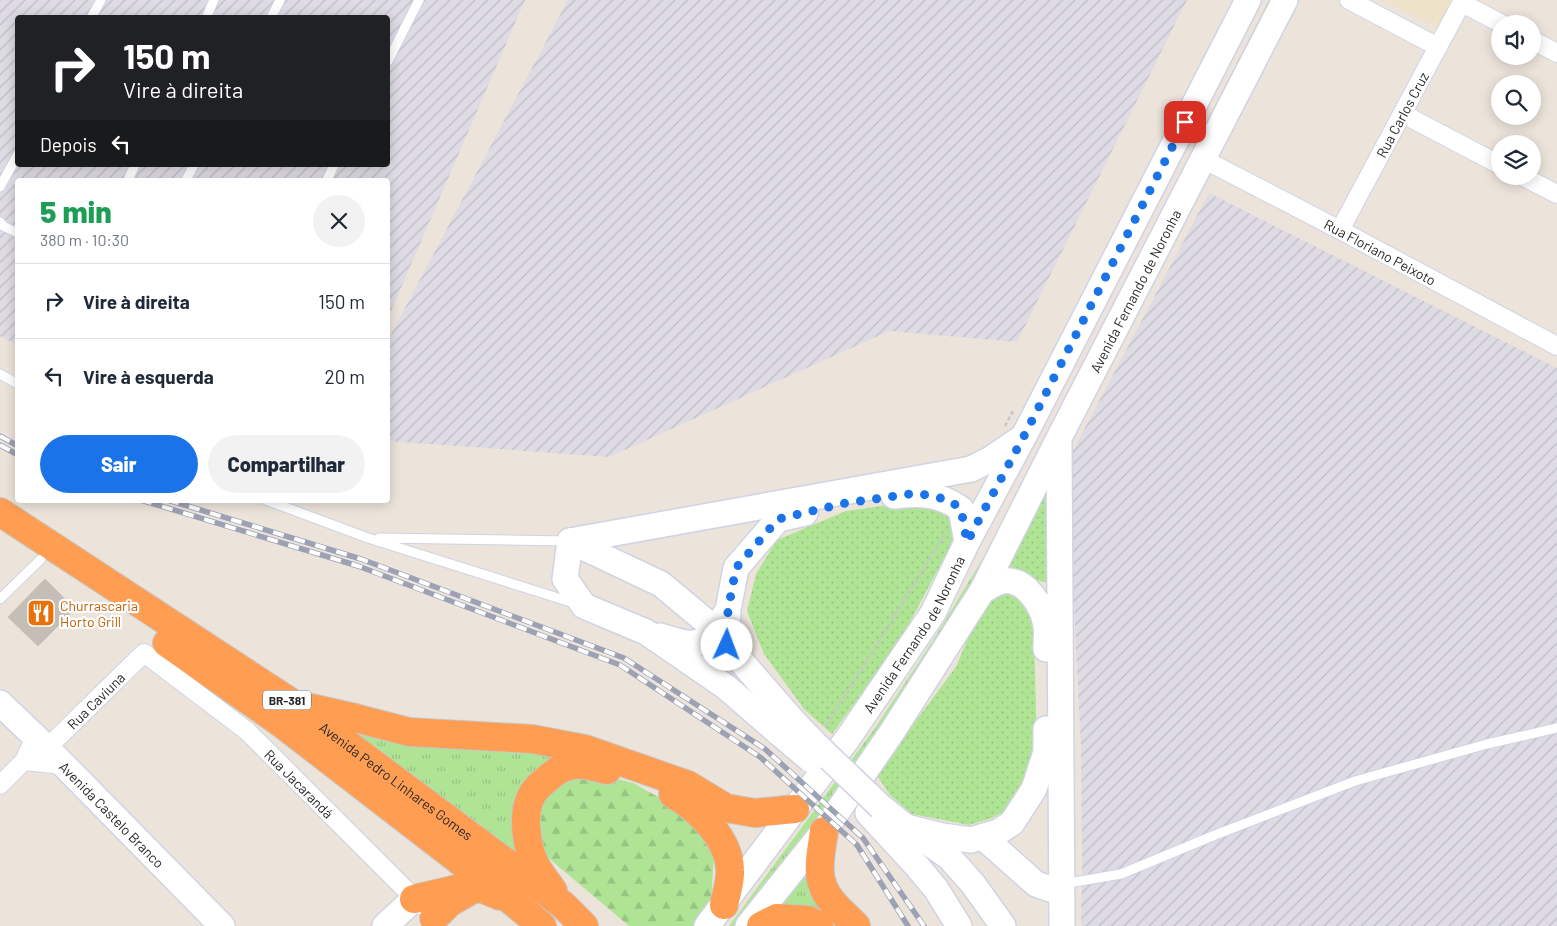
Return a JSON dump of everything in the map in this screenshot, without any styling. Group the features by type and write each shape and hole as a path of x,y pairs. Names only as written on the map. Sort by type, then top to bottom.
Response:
{"highway":[{"name":"Avenida Pedro Linhares Gomes","path":"0,512 295,705 563,905 584,926"},
{"name":"Avenida Pedro Linhares Gomes","path":"0,535 41,559 194,660 273,718 542,926"},
{"path":"295,705 410,732 532,739 585,749 688,785 726,808 755,814 795,808"},
{"path":"563,905 535,864 525,820 529,799 535,789 554,772 568,766 583,763 630,775 675,795 705,818 724,845 730,870 724,905"},
{"path":"824,831 820,857 822,886 827,895 856,926"},
{"path":"414,899 461,888 483,889 513,902"},
{"path":"438,922 449,903 469,892 483,889"},
{"path":"761,926 777,918 808,920 819,926"}],"main road":[{"name":"Avenida Fernando de Noronha","path":"707,926 848,738 934,612 967,542 1024,436 1248,0"},
{"name":"Avenida Fernando de Noronha","path":"748,926 824,831 892,732 982,592 1060,436 1285,0"},
{"path":"570,542 971,469 989,460 1024,436"},
{"path":"1060,436 1062,926"},
{"path":"570,542 565,579 584,606 646,632 686,645 703,641 723,628 736,568 778,519 846,503 917,493 949,500 961,509 967,542"},
{"path":"570,542 661,584 723,628 786,727"},
{"path":"936,889 940,874 948,857 977,839 998,832 1012,824 1034,789 1046,752 1046,625 1036,599 1025,587 1013,582 1002,581 982,592"},
{"path":"646,632 786,727 815,744 874,810 936,889 959,926"},
{"name":"Avenida Castelo Branco","path":"0,703 222,926"},
{"path":"874,810 906,827 948,857 973,884 1002,926"},
{"path":"906,827 942,836 977,839 1036,884 1050,889 1061,884"},
{"path":"385,926 414,899"}],"street":[{"path":"1349,0 1438,47"},
{"path":"1463,1 1491,18"},
{"name":"Rua Carlos Cruz","path":"1340,230 1463,1"},
{"path":"1541,45 1557,53"},
{"path":"1403,114 1491,160"},
{"name":"Rua Floriano Peixoto","path":"1203,159 1557,346"},
{"path":"1540,185 1557,194"},
{"name":"Rua Caviuna","path":"0,785 24,761 48,750 144,653"},
{"name":"Rua Jacarandá","path":"144,653 247,731 438,922"},
{"path":"24,761 48,750"}],"lane":[{"path":"93,15 101,0"},
{"path":"207,15 214,0"},
{"path":"272,15 280,0"},
{"path":"390,57 419,0"},
{"path":"0,187 15,160"},
{"path":"0,222 3,226 15,232"},
{"path":"0,374 15,382"},
{"path":"274,503 368,538 584,606"},
{"path":"368,538 570,542"},
{"path":"0,599 41,559"},
{"path":"1061,884 1121,874 1215,835 1356,781 1487,744 1557,728"}],"shaded area":[{"path":"0,0 525,0 390,313 390,178 15,178 15,344 0,336"},
{"path":"568,0 1187,0 1017,342 889,331 609,457 390,441 390,336"},
{"path":"1382,0 1454,0 1440,28"},
{"path":"1209,193 1557,368 1557,926 1081,926 1081,747 1067,462"}],"green space":[{"path":"1269,0 1279,0 966,605 877,737 738,926 729,926 875,728 932,642 985,555"},
{"path":"1049,471 1048,583 994,569"},
{"path":"903,503 934,505 948,517 955,538 897,646 832,734 804,709 764,654 747,611 756,574 777,540 846,511"},
{"path":"1006,591 1028,601 1034,628 1037,752 1028,783 1003,812 992,818 969,825 912,814 890,795 876,774 956,667 983,601"},
{"path":"347,725 569,751 518,854 369,744"},
{"path":"585,771 633,783 696,818 714,855 711,902 694,926 629,926 539,850 533,802 545,786"},
{"path":"809,863 848,926 835,926 827,920 773,913"}],"building":[{"name":"Churrascaria Horto Grill","path":"45,579 75,609 38,646 8,617"}],"railway":[{"path":"0,436 15,444"},
{"path":"0,445 15,453"},
{"path":"151,503 358,566 620,665 760,757 857,845 908,926"},
{"path":"178,503 361,559 624,658 765,749 863,838 924,926"}],"place":[{"name":"Churrascaria Horto Grill","path":"41,613"}],"route":[{"path":"727,645 728,610 736,568 778,519 846,503 917,493 949,500 961,509 967,542 1024,436 1185,122"}]}
